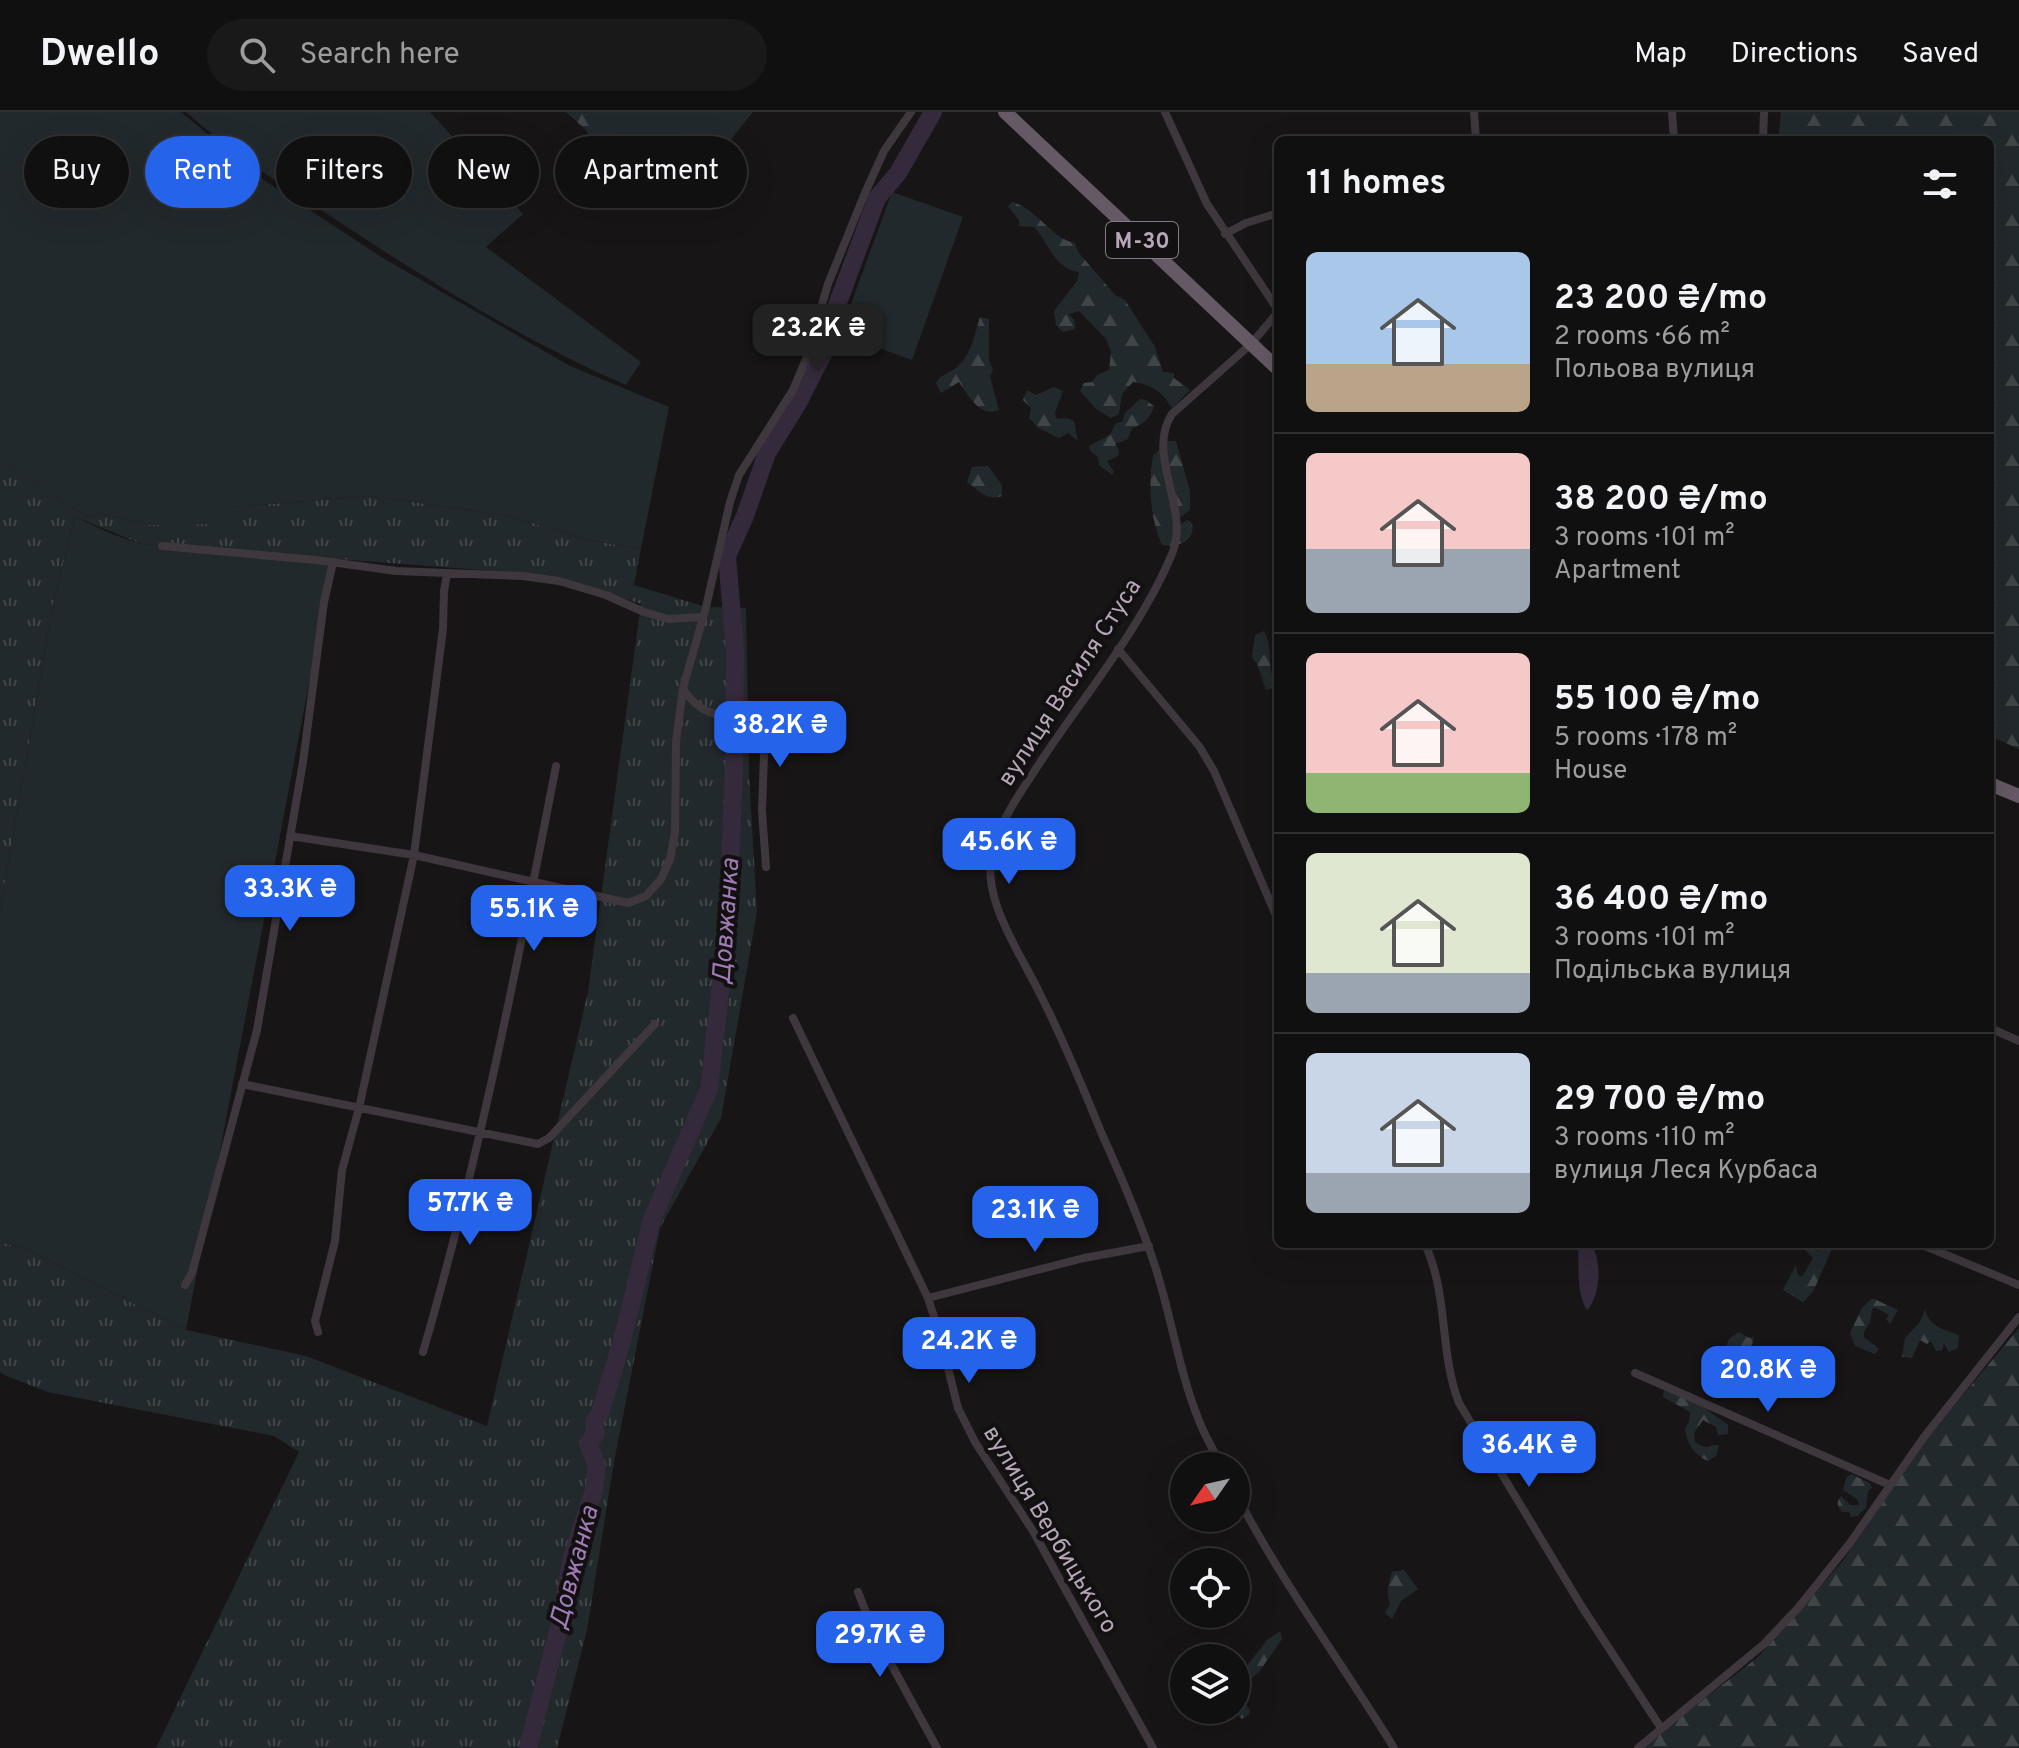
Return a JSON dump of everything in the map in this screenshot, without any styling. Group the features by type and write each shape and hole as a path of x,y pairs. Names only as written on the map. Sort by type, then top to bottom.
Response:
{"highway":[{"name":"М-30","path":"1005,112 1274,365"},
{"path":"1994,786 2019,796"}],"street":[{"path":"290,836 414,855 628,903 646,896 661,879 670,859 675,832 676,742 683,688 696,647 730,502 739,475 793,390 806,359 828,284 865,193 884,151 911,112"},
{"path":"1165,112 1207,204 1274,305"},
{"path":"1474,112 1476,136"},
{"path":"1672,112 1674,136"},
{"path":"1763,136 1764,112"},
{"path":"1225,234 1274,214"},
{"path":"1251,344 1274,316"},
{"name":"вулиця Василя Стуса","path":"1215,1452 1191,1396 1168,1303 1149,1246 1075,1068 1000,913 991,882 992,850 1005,818 1118,649 1156,587 1173,551 1178,530 1163,445 1165,424 1194,393 1251,344"},
{"path":"162,546 396,571 484,573 559,581 668,619 702,617"},
{"path":"185,1285 192,1273 257,1030 290,836 324,602 333,562"},
{"path":"318,1332 315,1321 335,1241 342,1170 359,1108 414,855 442,644 447,574"},
{"path":"1118,649 1199,746 1214,771 1274,911"},
{"path":"683,688 691,701 705,711 724,717 752,716 765,726 762,811 766,867"},
{"path":"423,1352 456,1237 556,766"},
{"name":"вулиця Вербицького","path":"793,1018 928,1298 958,1408 1006,1493 1033,1531 1153,1748"},
{"path":"242,1084 538,1144 549,1138 655,1024"},
{"path":"1994,1030 2019,1041"},
{"path":"928,1298 1084,1258 1149,1246"},
{"path":"1426,1248 1441,1291 1451,1382 1459,1403 1582,1607 1661,1728"},
{"path":"1930,1248 2019,1285"},
{"path":"1638,1748 1764,1644 1814,1589 1924,1437 2019,1317"},
{"path":"1635,1373 1890,1485"},
{"path":"1250,1521 1394,1748"},
{"path":"858,1592 874,1633 937,1748"}],"green space":[{"path":"0,112 181,112 210,136 145,136 145,208 260,208 260,177 276,188 276,208 307,208 383,258 570,366 669,407 641,549 585,539 510,516 372,496 233,507 219,524 152,525 103,514 88,517 0,461"},
{"path":"186,112 430,112 452,136 428,136 428,208 518,208 523,214 486,247 641,362 626,385 590,369 485,313 318,208 412,208 412,136 276,136 276,180 260,169 260,136 215,136"},
{"path":"566,112 605,112 620,136 590,136"},
{"path":"592,112 753,112 734,136 608,136"},
{"path":"1781,112 2019,112 2019,749 1994,738 1994,136 1778,136"},
{"path":"892,192 963,217 912,360 840,334"},
{"path":"1012,202 1030,211 1059,236 1075,243 1078,252 1115,295 1125,300 1155,347 1163,372 1174,373 1174,378 1190,390 1172,408 1156,390 1133,382 1122,394 1119,414 1111,418 1096,409 1080,391 1084,383 1092,382 1097,375 1109,370 1111,352 1106,339 1079,311 1069,314 1074,320 1075,329 1063,332 1056,325 1054,311 1077,281 1079,272 1058,261 1034,227 1019,226 1019,220 1008,206"},
{"path":"980,317 989,319 989,361 993,369 990,377 999,410 993,412 976,405 959,382 941,393 936,383 966,357"},
{"path":"1054,387 1063,391 1055,413 1057,419 1074,421 1078,441 1068,433 1059,438 1038,428 1029,418 1031,408 1023,400 1027,390 1036,395"},
{"path":"1140,399 1154,406 1146,420 1132,428 1128,439 1115,444 1119,450 1118,456 1107,461 1114,472 1112,475 1099,465 1098,457 1089,446 1110,435 1115,424 1123,421 1124,414"},
{"path":"1168,441 1176,441 1190,491 1190,510 1181,517 1173,516 1172,524 1175,527 1188,520 1192,523 1192,529 1184,542 1168,546 1162,545 1158,535 1150,490 1153,456"},
{"path":"0,461 88,517 103,514 152,525 232,507 372,496 510,516 585,539 641,549 634,585 706,607 746,608 749,774 757,912 721,1118 660,1228 614,1462 587,1630 557,1748 156,1748 299,1452 274,1436 48,1392 4,1375 0,1372 0,1242 28,1250 186,1330 306,1356 487,1426 588,992 641,604 574,582 507,572 142,544 75,517 54,600 0,910"},
{"path":"988,466 1002,485 1002,496 988,497 967,482 972,467"},
{"path":"75,517 142,544 333,557 186,1330 28,1250 0,1242 0,910 54,600"},
{"path":"1264,631 1269,644 1274,685 1266,690 1252,657 1255,635"},
{"path":"1803,1248 1818,1251 1832,1248 1813,1292 1803,1302 1783,1290 1796,1265 1798,1275 1802,1277 1813,1258"},
{"path":"1872,1298 1898,1310 1890,1324 1886,1319 1889,1315 1872,1309 1864,1337 1879,1349 1875,1354 1855,1346 1850,1333 1862,1308"},
{"path":"1925,1309 1933,1324 1959,1335 1958,1348 1949,1352 1944,1343 1942,1350 1936,1351 1931,1341 1927,1344 1920,1340 1912,1358 1902,1357 1905,1338 1920,1322"},
{"path":"2019,1328 2019,1748 1641,1748 1758,1657 1842,1562 1927,1438"},
{"path":"1739,1332 1754,1340 1736,1378 1720,1372 1719,1366 1726,1358 1723,1353 1729,1339"},
{"path":"1664,1390 1702,1406 1728,1425 1728,1434 1718,1435 1716,1427 1703,1420 1694,1433 1695,1442 1700,1445 1719,1445 1716,1456 1708,1461 1695,1452 1685,1428 1690,1412 1663,1397"},
{"path":"1851,1474 1870,1483 1872,1488 1868,1491 1866,1508 1851,1517 1849,1512 1842,1512 1838,1500 1841,1496 1850,1505 1859,1505 1857,1499 1843,1490 1846,1478"},
{"path":"1404,1570 1418,1589 1401,1601 1392,1619 1385,1613 1390,1604 1389,1580 1392,1572"},
{"path":"1280,1631 1282,1639 1250,1680 1250,1662 1267,1640"}],"shaded area":[{"path":"1578,1248 1593,1248 1598,1268 1597,1287 1587,1310 1580,1288"}],"waterway":[{"name":"Довжанка","path":"528,1748 559,1627 572,1557 594,1490 597,1466 588,1444 596,1433 594,1423 600,1413 622,1341 652,1219 709,1089 728,922 734,764 735,652 727,556 767,453 798,403 832,336 833,316 877,198 898,173 933,112"}]}
